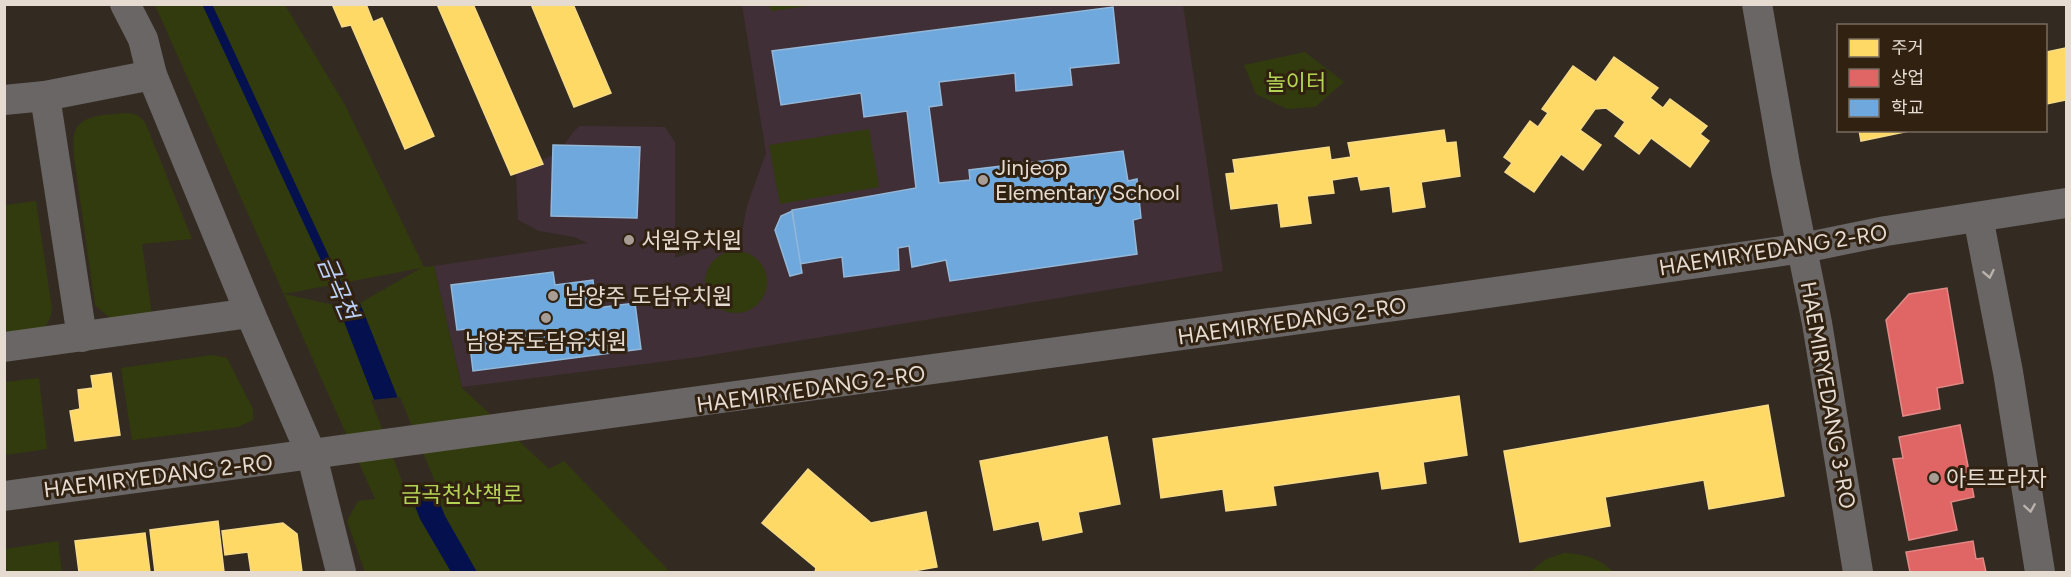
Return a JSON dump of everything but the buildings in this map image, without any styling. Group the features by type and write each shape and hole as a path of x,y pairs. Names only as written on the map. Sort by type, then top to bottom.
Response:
{"street":[{"path":"125,4 143,39 152,75 312,456 341,573"},
{"name":"HAEMIRYEDANG 3-RO","path":"1757,4 1786,170 1803,248 1858,573"},
{"path":"4,100 45,96 152,75"},
{"path":"45,96 82,337"},
{"name":"HAEMIRYEDANG 2-RO","path":"4,496 969,367 1803,248 1886,231 2067,203"},
{"path":"1978,217 2008,372 2040,573"},
{"path":"4,347 250,313"}],"shaded area":[{"name":"Jinjeop Elementary School","path":"742,5 1183,5 1223,271 699,357 462,387 434,266 588,243 574,237 539,231 518,220 516,172 559,152 580,126 665,127 675,142 675,258 741,237 747,206 766,153"},
{"name":"금곡천","path":"360,303 445,516 477,572 451,572 420,519 338,306"}],"green space":[{"path":"769,4 816,5 771,11"},
{"name":"금곡천산책로","path":"155,5 285,5 345,105 424,267 434,266 462,388 549,469 564,461 670,572 365,572 347,521 358,501 375,499","holes":["421,268 360,303 338,306 284,294"]},
{"name":"놀이터","path":"1305,52 1344,82 1315,107 1287,109 1256,94 1244,65"},
{"path":"127,113 137,115 145,122 192,239 142,244 152,315 110,318 95,305 74,157 74,138 78,126 83,121 105,115"},
{"path":"869,129 879,187 780,204 769,145"},
{"path":"36,201 52,309 50,318 42,329 36,332 5,338 5,205"},
{"path":"730,251 742,251 758,260 765,270 767,282 765,294 758,304 742,313 730,313 719,308 710,299 705,288 705,276 710,265 719,256"},
{"path":"212,355 227,358 253,409 253,420 238,427 132,440 121,368"},
{"path":"39,378 47,449 5,455 5,382"},
{"path":"58,541 62,572 5,572 5,549"},
{"path":"1564,553 1591,558 1614,572 1530,572 1546,559"}],"pier":[{"path":"400,397 436,484 405,489 371,400"}],"waterway":[{"name":"금곡천","path":"207,4 350,316"}],"place":[{"name":"Jinjeop Elementary School","path":"983,180"},
{"name":"서원유치원","path":"629,240"},
{"name":"남양주 도담유치원","path":"553,296"},
{"name":"남양주도담유치원","path":"546,318"},
{"name":"아트프라자","path":"1934,478"}]}
